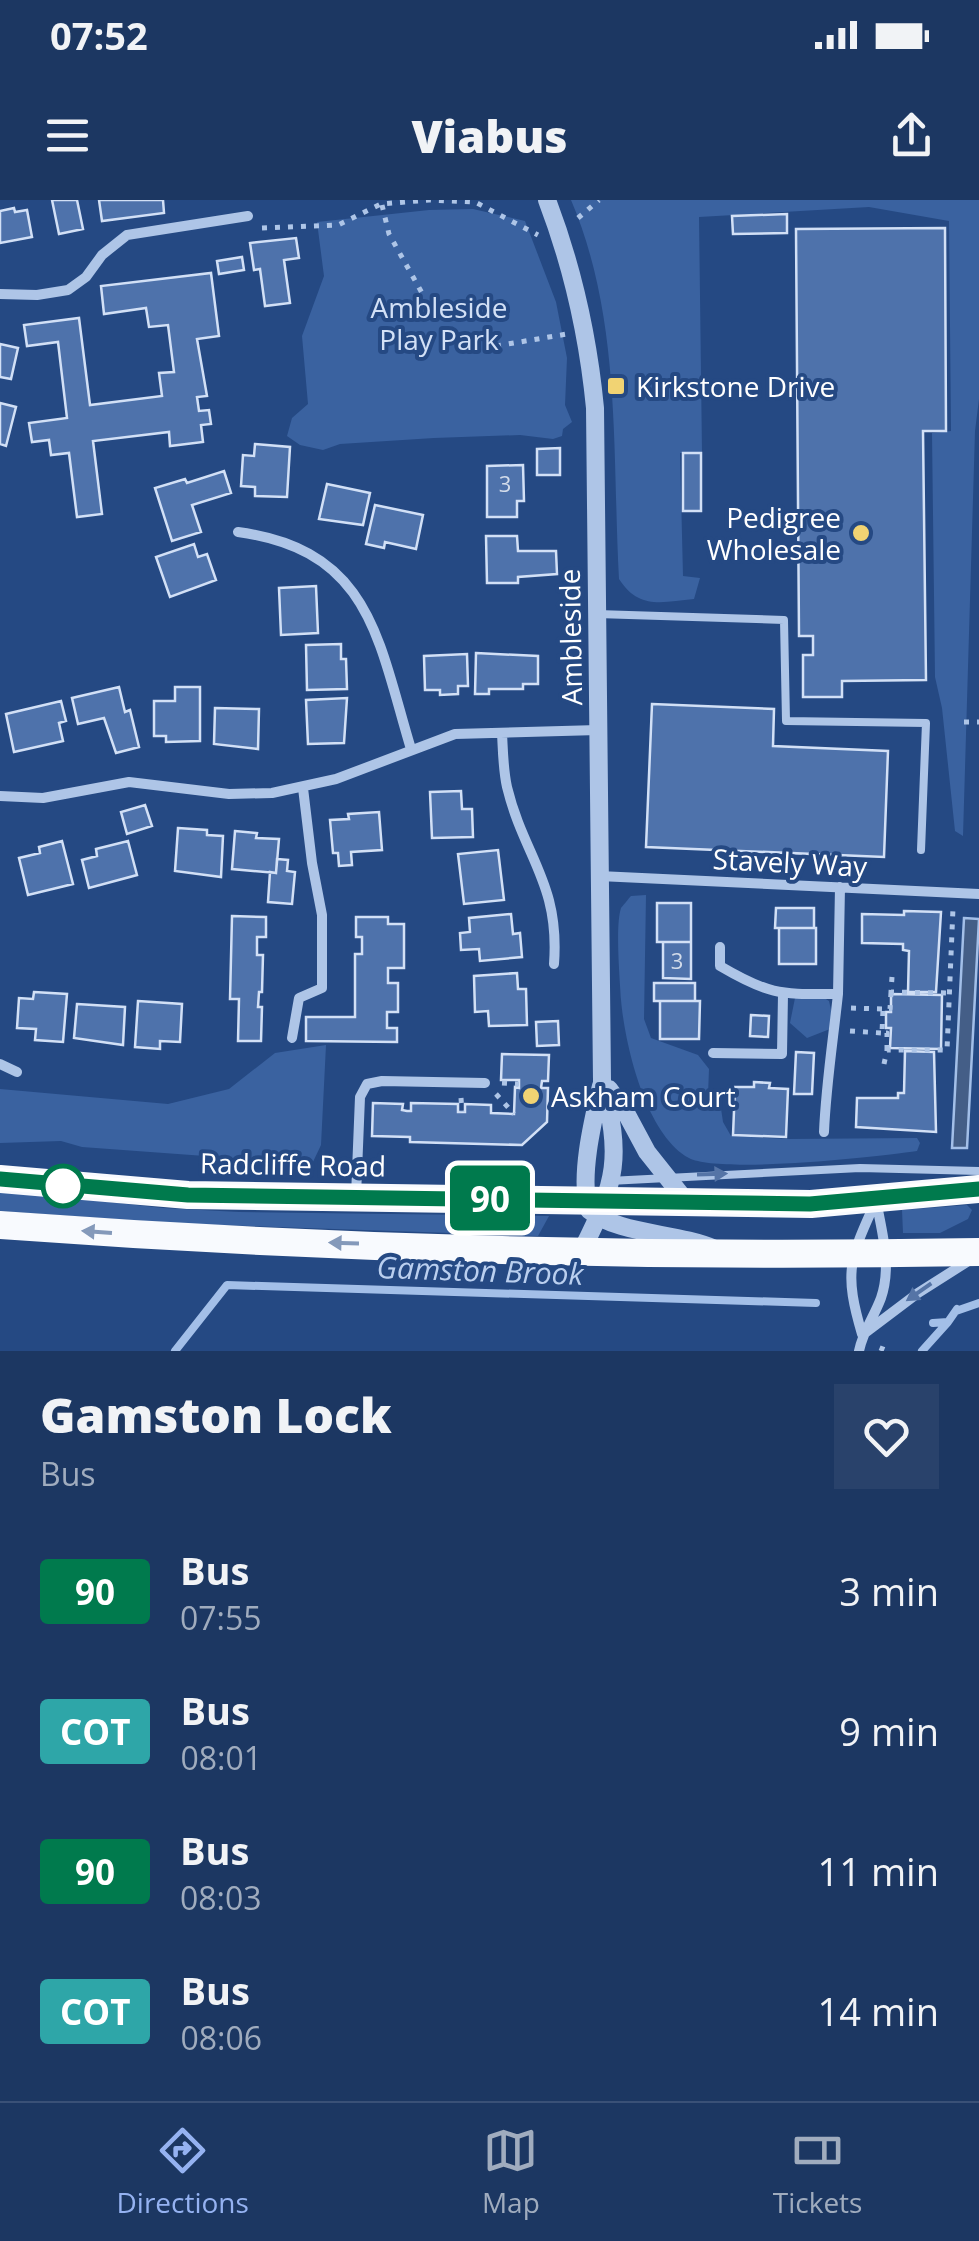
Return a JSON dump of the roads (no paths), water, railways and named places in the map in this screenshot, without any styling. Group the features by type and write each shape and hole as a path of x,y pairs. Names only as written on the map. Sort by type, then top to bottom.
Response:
{"highway":[{"name":"Radcliffe Road","path":"0,1179 188,1195 810,1204 979,1190"},
{"path":"0,1225 194,1239 582,1250 979,1253"}],"street":[{"name":"Ambleside","path":"547,200 586,331 595,408 602,1081 614,1127 615,1164 582,1250"},
{"path":"0,294 37,295 68,290 86,277 115,241 127,234 248,216"},
{"path":"238,532 273,538 312,554 358,597 374,628 411,749"},
{"path":"0,796 43,798 129,782 254,794 304,788 454,734 598,730"},
{"path":"502,733 507,788 550,895 557,931 554,964"},
{"path":"292,1038 299,998 322,988 322,915 304,788"},
{"name":"Stavely Way","path":"599,876 979,894"},
{"path":"824,1132 826,1070 832,1057 838,994 840,887"},
{"path":"720,947 720,966 760,989 783,994 838,994"},
{"path":"713,1053 782,1054 783,994"},
{"path":"0,1064 17,1072"},
{"path":"356,1197 360,1097 367,1084 382,1080 485,1083"},
{"name":"Ambleside","path":"600,1199 592,1124 602,1081"},
{"path":"602,1081 686,1201"},
{"path":"600,1199 616,1226 690,1238 722,1252"},
{"path":"860,1351 862,1335 881,1298 886,1252 876,1200"},
{"path":"862,1335 850,1293 852,1253 876,1200"},
{"path":"862,1335 918,1292 979,1253"}],"lane":[{"path":"597,614 784,620 786,721 926,723 922,850"},
{"name":"Radcliffe Road","path":"600,1199 666,1176 860,1168 979,1171"}],"waterway":[{"name":"Gamston Brook","path":"175,1351 227,1285 816,1303"},
{"path":"956,1311 979,1303"},
{"name":"Gamston Brook","path":"933,1323 948,1322 957,1309"},
{"path":"922,1351 948,1322"}],"place":[{"name":"Kirkstone Drive","path":"616,386"},
{"name":"Pedigree Wholesale","path":"861,533"},
{"name":"Askham Court","path":"531,1096"}],"park label":[{"name":"Ambleside Play Park","path":"439,323"}]}
